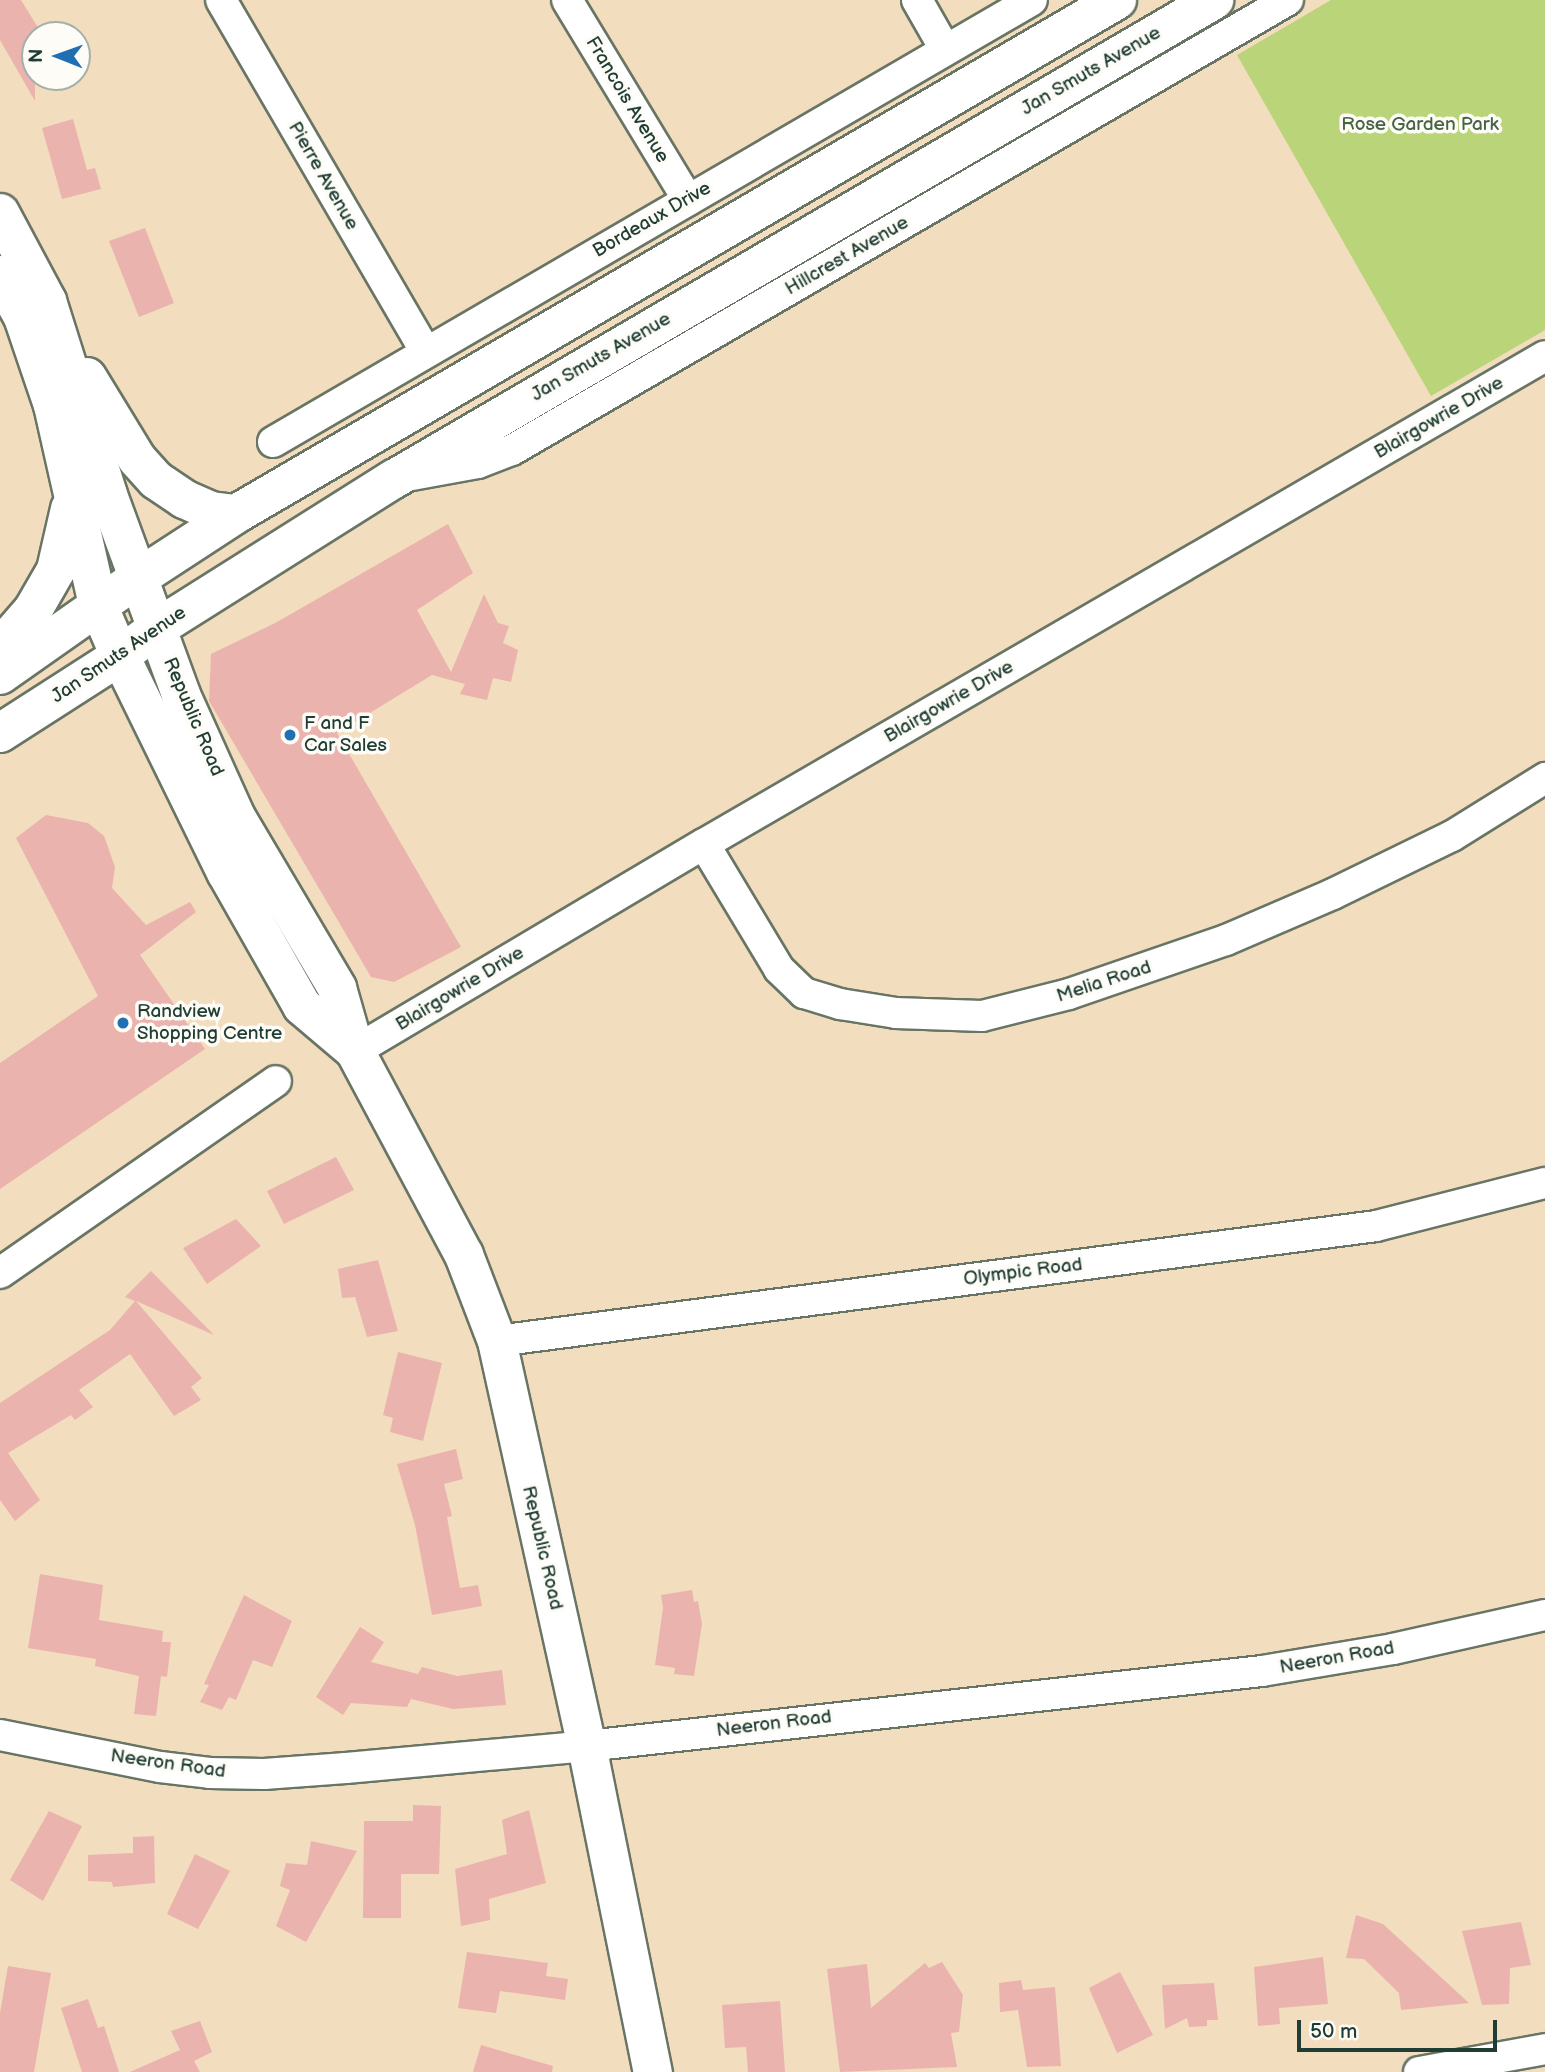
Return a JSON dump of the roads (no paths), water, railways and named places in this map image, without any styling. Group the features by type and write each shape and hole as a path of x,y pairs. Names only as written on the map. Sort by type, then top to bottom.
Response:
{"main road":[{"path":"0,675 138,578 236,514 1117,0"},
{"name":"Jan Smuts Avenue","path":"0,733 120,656 156,628 394,479 1214,0"},
{"name":"Republic Road","path":"0,213 47,301 108,495 181,695 236,817 337,988 355,1051 464,1255 497,1341 587,1746 653,2072"},
{"name":"Republic Road","path":"0,275 23,317 53,405 72,498 99,605 120,656 226,872 302,1006 355,1051"},
{"path":"47,301 99,399 137,459 156,480 184,499 211,511 236,514"},
{"path":"0,648 33,610 56,570 72,498"}],"street":[{"name":"Pierre Avenue","path":"221,0 426,352"},
{"name":"Francois Avenue","path":"567,0 688,200"},
{"path":"917,0 945,49"},
{"name":"Bordeaux Drive","path":"273,442 1032,0"},
{"name":"Hillcrest Avenue","path":"394,479 478,463 512,450 1288,0"},
{"name":"Blairgowrie Drive","path":"355,1051 704,844 1545,356"},
{"name":"Melia Road","path":"704,844 779,969 804,993 840,1004 896,1013 982,1016 1069,994 1226,940 1333,894 1452,835 1545,778"},
{"path":"0,1273 276,1080"},
{"name":"Olympic Road","path":"497,1341 1376,1226 1545,1183"},
{"name":"Neeron Road","path":"0,1735 160,1767 223,1773 346,1768 587,1746 988,1699 1262,1671 1393,1649 1545,1615"},
{"path":"1419,2072 1545,2049"}],"place":[{"name":"F and F Car Sales","path":"290,735"},
{"name":"Randview Shopping Centre","path":"123,1023"}],"park label":[{"name":"Rose Garden Park","path":"1420,125"}]}
